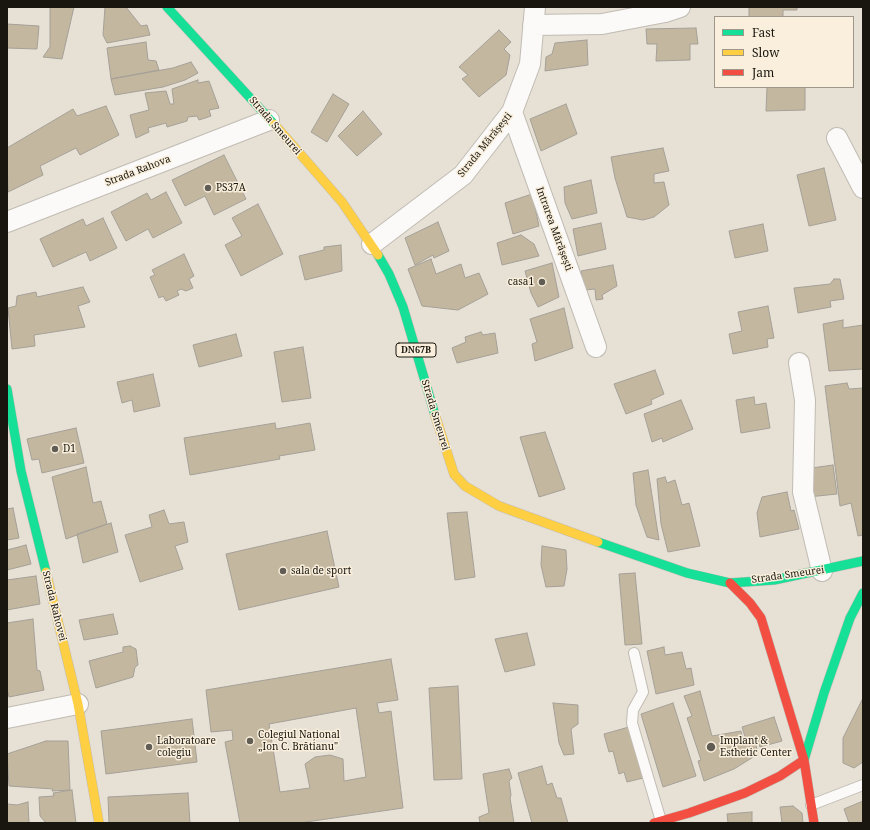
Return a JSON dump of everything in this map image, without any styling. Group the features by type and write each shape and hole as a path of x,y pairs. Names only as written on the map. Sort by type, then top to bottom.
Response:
{"main road":[{"name":"Strada Smeurei","path":"167,7 248,95 342,202 372,244 389,274 403,307 447,456 454,474 465,486 486,500 550,526 687,573 730,583 774,580 822,571 863,561"},
{"name":"Strada Rahovei","path":"7,389 8,409 21,471 78,704 99,823"},
{"path":"730,583 750,603 761,618 804,760 814,823"},
{"path":"657,822 745,793 780,776 804,760 826,685 850,618 863,593"}],"street":[{"path":"534,16 602,24 665,12 680,7"},
{"name":"Strada Mărășești","path":"372,244 463,175 512,112 530,64 534,16"},
{"name":"Intrarea Mărășești","path":"512,112 596,346"},
{"name":"Strada Rahova","path":"7,222 269,120"},
{"path":"837,138 863,188"},
{"path":"799,363 805,400 805,436 802,465 803,492 822,571"},
{"path":"7,718 78,704"}],"lane":[{"path":"634,653 643,692 633,710 632,723 657,822"},
{"path":"811,805 863,785"}],"building":[{"path":"50,7 74,7 62,59 43,57 50,47"},
{"path":"105,7 126,7 141,26 147,25 150,35 107,43 103,35"},
{"path":"749,7 797,7 797,10 783,10 783,16 749,16"},
{"path":"7,24 39,26 37,49 7,48"},
{"path":"696,28 698,44 690,44 690,60 656,61 657,44 647,44 646,29"},
{"path":"499,30 511,42 504,49 510,55 506,75 479,97 462,79 468,75 459,67"},
{"path":"587,40 588,65 545,71 546,57 552,54 555,43"},
{"path":"146,42 148,60 156,61 159,70 111,79 107,48"},
{"path":"191,62 198,73 185,80 163,87 115,95 111,79 173,68"},
{"path":"198,80 198,83 209,81 219,108 209,110 211,116 199,120 197,116 188,117 187,121 167,127 166,123 148,128 149,132 136,138 130,115 149,110 145,93 166,91 170,104 174,104 172,89"},
{"path":"767,88 805,88 805,110 766,111"},
{"path":"333,94 349,104 327,142 311,132"},
{"path":"566,104 577,134 541,151 530,119"},
{"path":"106,106 119,135 80,155 76,148 40,166 43,175 8,192 7,148 73,109 77,116"},
{"path":"363,111 382,134 357,156 338,136"},
{"path":"663,148 669,171 654,174 654,183 664,182 669,205 654,217 643,220 627,217 615,178 611,157"},
{"name":"PS37A","path":"224,155 246,199 214,215 205,196 185,206 172,180"},
{"path":"824,168 836,220 809,226 797,175"},
{"path":"591,180 597,213 572,219 565,203 564,187"},
{"path":"166,192 182,223 153,238 148,229 126,241 111,212 147,193 151,200"},
{"path":"532,194 539,226 513,234 505,203"},
{"path":"258,204 283,254 241,276 225,245 242,236 232,218"},
{"path":"103,218 117,248 90,261 86,252 53,267 40,239 83,219 86,226"},
{"path":"438,222 449,251 434,258 433,255 415,265 405,238"},
{"path":"601,223 606,249 578,256 573,229"},
{"path":"763,224 768,251 735,258 729,231"},
{"path":"521,235 534,244 539,256 502,265 497,243"},
{"path":"341,245 342,271 305,280 299,256 324,250 324,247"},
{"path":"184,254 194,276 189,279 193,288 186,291 181,289 177,291 179,295 166,301 163,296 159,298 150,277 155,275 152,270"},
{"path":"431,259 436,274 461,264 465,278 479,273 488,294 458,310 422,306 408,269"},
{"name":"casa1","path":"552,263 559,297 538,307 531,293 525,271"},
{"path":"613,265 617,286 602,295 603,299 596,300 595,289 585,290 581,271"},
{"path":"834,279 840,279 844,299 830,301 831,307 798,313 794,288 830,284"},
{"path":"83,287 90,302 78,306 85,327 34,335 35,346 12,349 8,308 16,306 17,296 36,292 37,297"},
{"path":"768,306 774,338 767,339 768,347 733,354 729,334 742,331 738,312"},
{"path":"564,308 573,348 535,361 532,344 537,342 530,319"},
{"path":"843,320 843,328 863,325 863,369 829,371 823,324"},
{"path":"481,332 483,335 495,333 498,353 457,363 452,348 466,342 465,337"},
{"path":"236,334 242,356 199,367 193,345"},
{"path":"303,347 311,398 282,402 274,352"},
{"path":"655,370 664,394 651,400 652,404 626,414 614,384"},
{"path":"153,374 160,406 134,412 132,400 122,403 117,382"},
{"path":"847,383 849,389 863,388 863,535 858,536 851,503 840,506 825,386"},
{"path":"754,397 755,405 766,403 770,428 741,433 736,400"},
{"path":"681,400 693,429 663,442 662,438 652,442 644,414"},
{"path":"275,423 276,429 310,423 315,450 279,456 280,459 190,475 184,438"},
{"name":"D1","path":"76,428 84,463 42,473 39,459 32,460 27,439"},
{"path":"545,432 565,489 539,497 520,437"},
{"path":"833,465 837,494 808,497 805,469"},
{"path":"86,467 93,503 101,501 107,524 66,539 52,477"},
{"path":"648,470 659,540 647,537 636,505 633,473"},
{"path":"665,477 667,483 675,480 682,505 689,503 700,546 668,552 661,524 657,479"},
{"path":"787,492 791,511 794,510 799,529 760,537 757,513 762,497"},
{"path":"13,508 19,538 7,540 7,509"},
{"path":"164,510 169,524 184,522 188,542 175,546 183,569 140,582 125,535 152,527 149,515"},
{"path":"467,512 475,577 455,580 447,513"},
{"path":"111,523 118,552 83,563 77,534"},
{"name":"sala de sport","path":"327,531 339,587 239,610 226,554"},
{"path":"26,545 31,564 7,570 7,550"},
{"path":"542,546 566,550 567,569 564,586 546,587 541,565"},
{"path":"635,573 642,644 625,645 619,574"},
{"path":"36,576 40,604 7,610 7,580"},
{"path":"113,614 118,634 84,640 79,620"},
{"path":"33,619 37,670 40,671 44,690 9,697 7,689 7,623"},
{"path":"527,633 535,665 505,672 495,639"},
{"path":"130,646 136,649 138,665 135,667 133,677 96,688 89,661 123,652 123,647"},
{"path":"664,647 665,655 682,652 686,669 691,668 694,685 656,694 647,651"},
{"name":"Colegiul Național „Ion C. Brătianu\"","path":"391,659 398,700 377,703 379,713 391,711 403,808 299,823 240,823 225,742 233,740 232,730 211,732 206,690","holes":["356,708 366,777 344,781 343,759 330,755 315,757 305,764 310,788 280,792 269,724"]},
{"path":"458,686 462,779 434,780 429,688"},
{"path":"700,691 712,736 741,731 744,743 755,741 758,754 734,769 704,781 698,761 701,760 687,718 692,716 684,696"},
{"path":"863,698 863,762 854,768 843,763 843,738"},
{"path":"553,703 578,705 578,724 571,729 574,754 564,755 559,743"},
{"path":"673,703 696,776 663,787 641,714"},
{"path":"774,717 782,741 760,747 756,737 746,740 742,727"},
{"name":"Laboratoare colegiu","path":"192,719 197,762 106,774 101,731"},
{"path":"629,727 643,778 627,782 624,772 619,774 613,751 609,752 604,734"},
{"path":"46,741 68,741 70,790 52,791 53,789 9,786 7,754"},
{"path":"542,766 547,785 552,783 557,798 561,798 568,823 532,823 518,773"},
{"path":"509,769 512,778 509,781 514,823 480,823 479,817 489,813 483,774"},
{"path":"72,790 76,823 46,823 40,816 39,797 54,796 53,793"},
{"path":"188,793 190,823 109,823 108,797"},
{"path":"863,801 863,823 849,823 844,809"},
{"path":"28,802 29,823 7,823 7,804 17,805"},
{"path":"793,806 802,813 803,823 782,823 780,807"},
{"path":"752,812 752,823 728,823 727,814"}],"traffic: fast":[{"path":"167,7 274,124"},
{"path":"378,255 389,274 403,307 435,415"},
{"path":"7,389 21,471 46,572"},
{"path":"598,542 687,573 730,583 774,580 863,561"},
{"path":"804,760 824,693 850,618 863,593"}],"traffic: slow":[{"path":"274,124 342,202 378,255"},
{"path":"435,415 454,474 465,486 499,506 598,542"},
{"path":"46,572 78,704 99,823"}],"traffic: jam":[{"path":"730,583 750,603 761,618 804,760 814,823"},
{"path":"654,823 689,813 745,793 780,776 804,760"}],"place":[{"name":"PS37A","path":"208,188"},
{"name":"casa1","path":"542,282"},
{"name":"D1","path":"55,449"},
{"name":"sala de sport","path":"283,571"},
{"name":"Colegiul Național „Ion C. Brătianu\"","path":"250,741"},
{"name":"Laboratoare colegiu","path":"149,747"},
{"name":"Implant & Esthetic Center","path":"711,747"}]}
